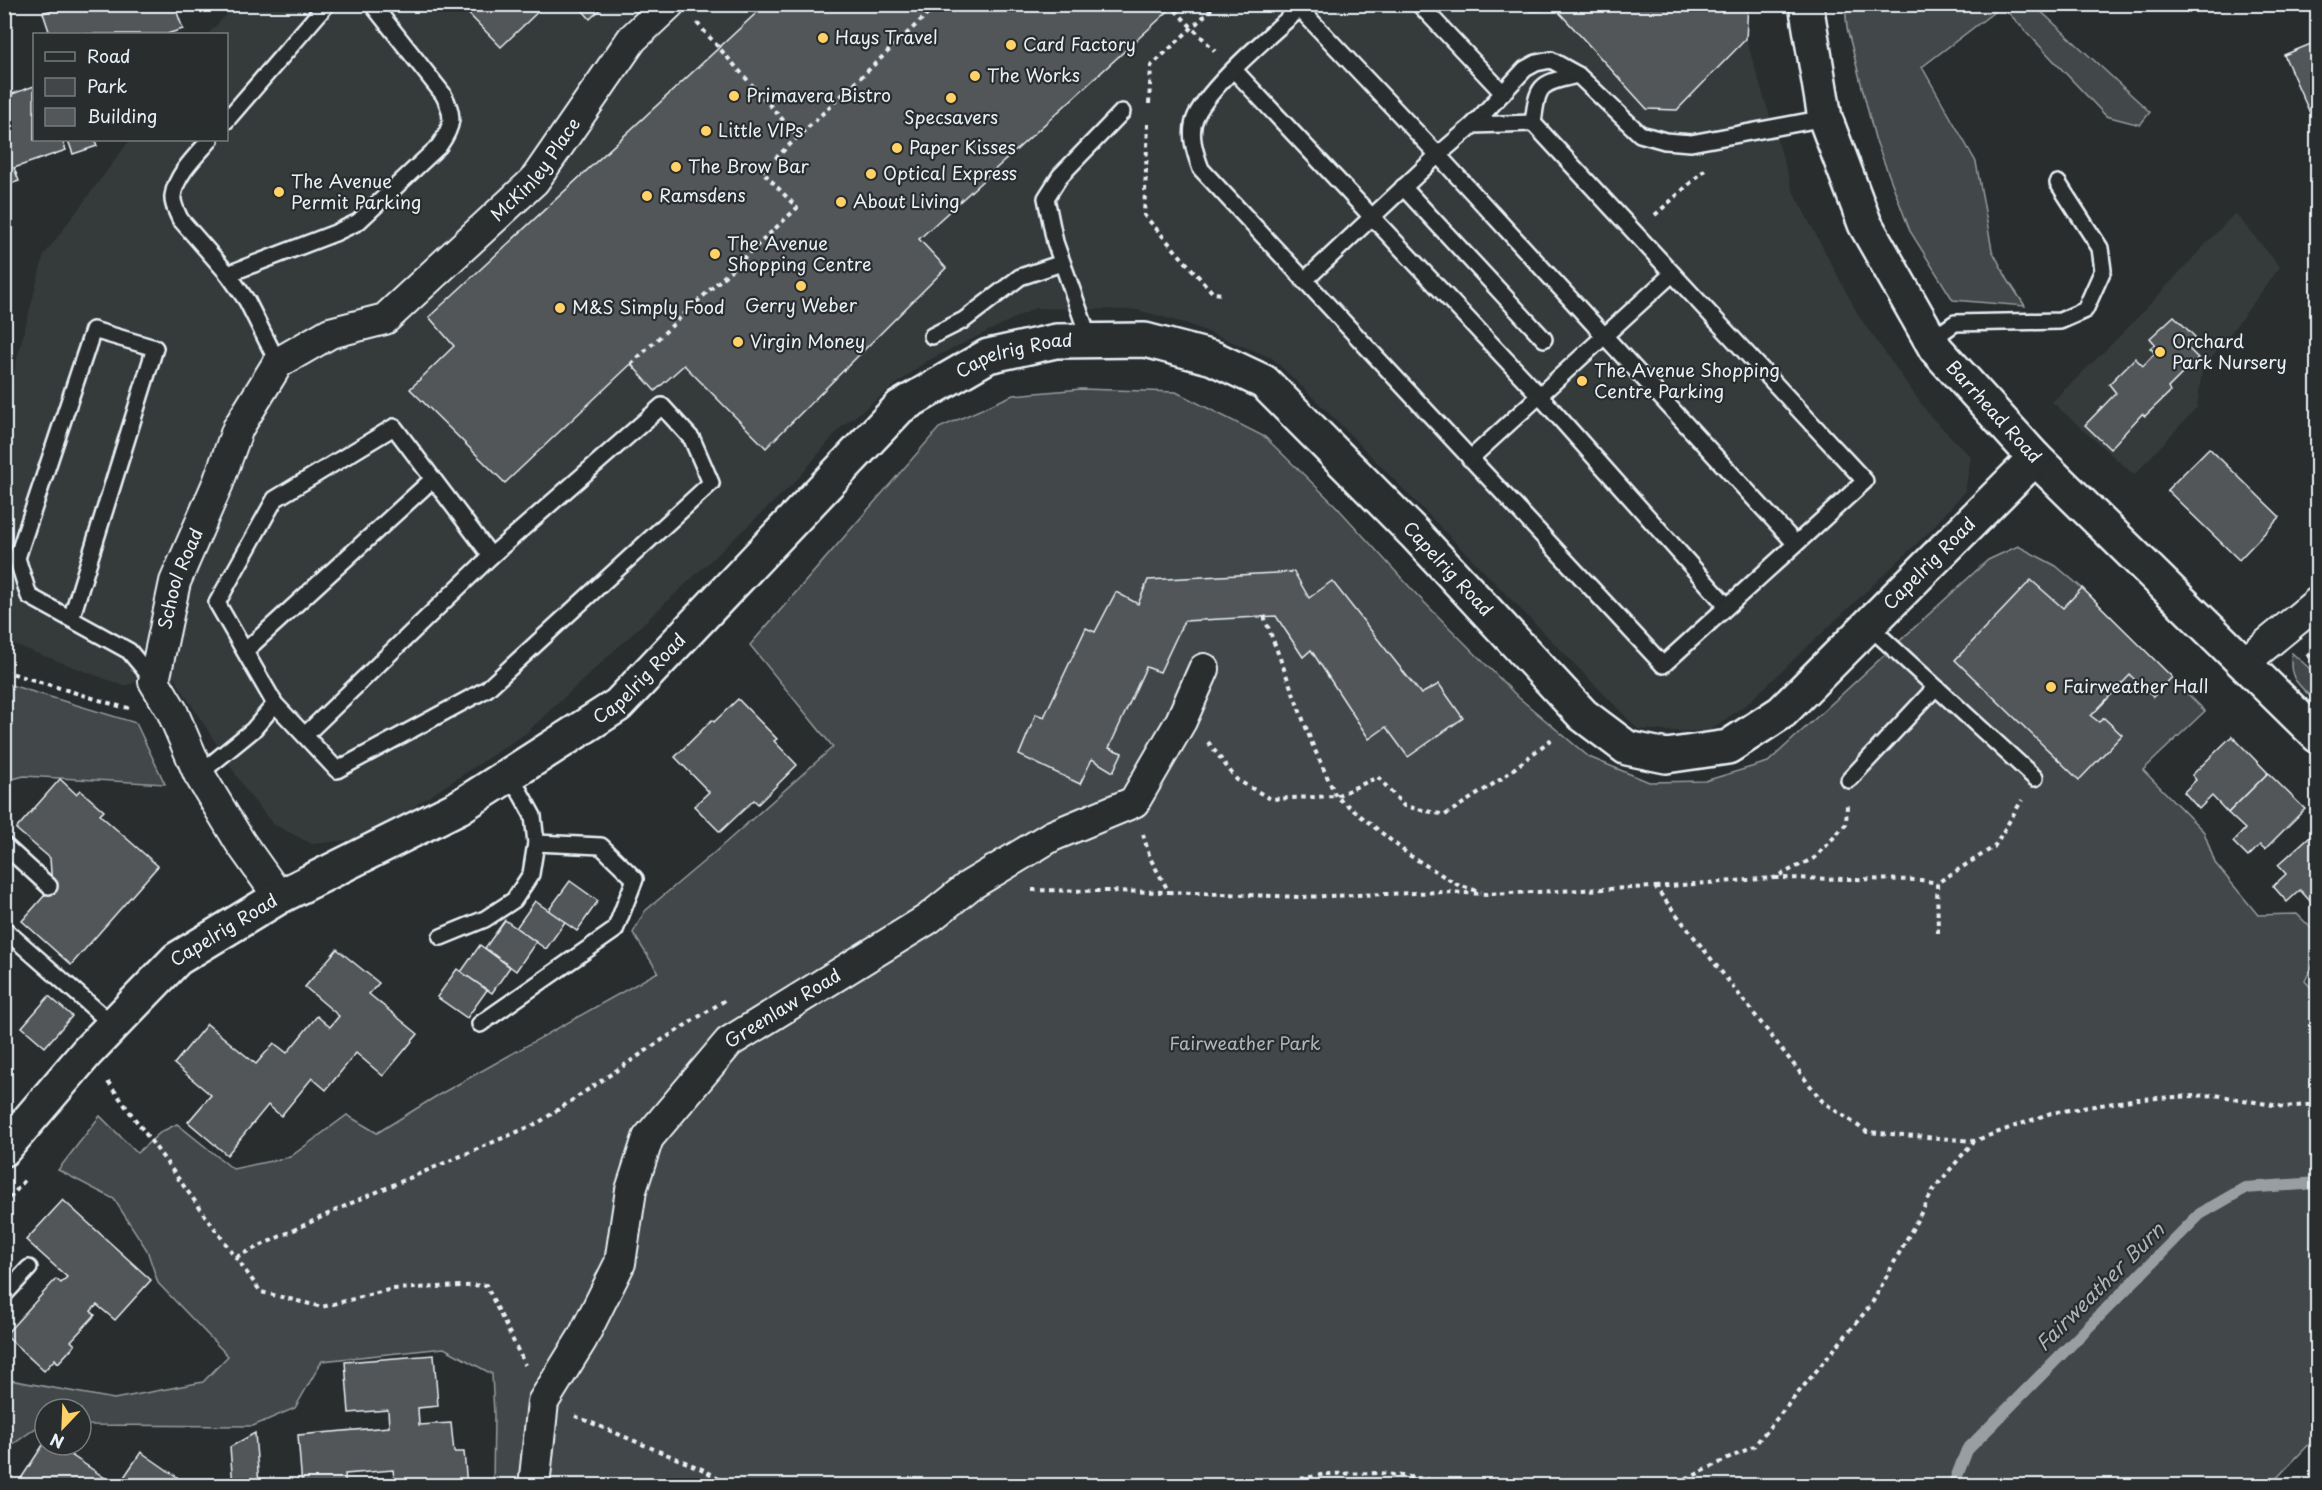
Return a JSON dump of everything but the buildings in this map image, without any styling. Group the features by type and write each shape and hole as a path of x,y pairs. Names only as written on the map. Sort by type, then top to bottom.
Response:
{"street":[{"name":"McKinley Place","path":"385,319 534,181 632,39 669,4"},
{"name":"Barrhead Road","path":"1806,4 1824,118 1865,224 1936,349 2035,458 2318,736"},
{"name":"School Road","path":"154,681 176,582 218,483 238,428 278,363 330,333 385,319"},
{"name":"Capelrig Road","path":"4,1149 87,1052 177,959 279,897 459,807 618,705 900,407 988,356 1056,341 1145,340 1213,358 1264,382 1415,534 1583,715 1627,748 1666,756 1728,747 1782,712 2035,458"},
{"path":"2245,662 2318,602"},
{"path":"1134,802 1181,721 1204,669"},
{"path":"154,681 172,711 200,774 240,842 279,897"},
{"name":"Greenlaw Road","path":"534,1485 543,1402 582,1339 620,1263 631,1190 648,1138 729,1042 928,919 969,886 1052,836 1134,802"}],"lane":[{"path":"228,119 327,4"},
{"path":"228,274 358,222 439,146 448,132 451,108 447,101 372,4"},
{"path":"1419,4 1503,93"},
{"path":"1473,125 1533,123 1865,481 1726,605 1663,665 1201,169 1192,147 1195,117 1214,91 1303,7 1795,543"},
{"path":"1304,281 1473,125 1525,69 1536,63 1551,60 1578,75 1640,134 1665,141 1691,142 1824,118"},
{"path":"1234,70 1539,396 1726,605"},
{"path":"1533,123 1537,93 1550,81 1578,75"},
{"path":"1089,341 1055,242 1046,198 1060,176 1122,112"},
{"path":"209,141 189,164 176,186 173,198 180,219 228,274 247,301 278,363"},
{"path":"1931,340 1955,323 2060,321 2085,310 2103,270 2100,248 2058,183"},
{"path":"1403,188 1544,339"},
{"path":"932,336 964,320 1020,277 1062,263"},
{"path":"1470,459 1672,274"},
{"path":"71,619 155,348 93,330 17,558 29,596 129,651 154,681"},
{"path":"305,735 491,556 662,406 692,439 711,483 487,689 337,770 275,704 217,603 275,499 394,427 491,556"},
{"path":"245,651 433,479"},
{"path":"1869,626 2035,778"},
{"path":"1849,780 1935,688"},
{"path":"200,774 253,730 275,704"},
{"path":"441,937 485,919 514,900 531,874 536,843 533,816 510,774"},
{"path":"480,1024 615,930 635,879 601,846 536,843"},
{"path":"4,845 49,886"},
{"path":"4,929 113,1025"},
{"path":"4,1295 29,1268"}],"path":[{"path":"631,364 797,208 762,171 938,4"},
{"path":"1169,4 1234,70"},
{"path":"696,22 798,137"},
{"path":"1264,616 1309,735 1336,796 1409,855 1458,885 1487,894"},
{"path":"4,671 122,707 172,711"},
{"path":"1181,721 1212,746 1237,780 1271,799 1336,796 1378,777 1404,806 1445,815 1501,779 1583,715"},
{"path":"1025,890 1300,897 1444,892 1487,894 1655,887 1774,878 1921,880 1937,883 1994,847 2035,778"},
{"path":"1774,878 1816,857 1846,824 1849,780"},
{"path":"1134,802 1150,858 1169,892"},
{"path":"1937,883 1938,933"},
{"path":"1655,887 1823,1102 1868,1132 1974,1141 2051,1113 2138,1099 2215,1095 2284,1107 2318,1104"},
{"path":"236,1257 358,1200 538,1123 732,996"},
{"path":"87,1052 261,1292 322,1307 392,1290 486,1285 543,1402 704,1470 730,1485"},
{"path":"1660,1485 1693,1476 1754,1446 1871,1305 1934,1189 1974,1141"},
{"path":"1265,1485 1326,1474 1379,1473 1479,1485"}],"shaded area":[{"path":"236,5 1748,5 1746,39 1793,191 1860,318 1930,416 1971,457 1965,491 1929,532 1747,704 1709,731 1638,729 1328,412 1272,358 1188,324 1138,310 1035,308 925,362 840,428 796,481 526,733 366,838 312,844 273,824 247,792 170,671 124,686 5,641 5,405 44,255 129,141 228,141 228,33 209,33"},
{"name":"Orchard Park Nursery","path":"2235,213 2280,267 2202,371 2197,407 2134,475 2052,402 2123,333"}],"green space":[{"path":"1845,5 2034,5 2150,112 2140,125 2106,116 2002,6 1922,67 1976,162 1992,250 2025,306 1953,300 1910,231 1875,138 1847,28"},
{"name":"Fairweather Park","path":"1081,389 1176,392 1265,437 1336,506 1417,595 1518,697 1589,757 1649,782 1705,781 1768,762 1988,560 2018,546 2056,566 2082,588 2205,711 2143,770 2204,832 2215,863 2258,915 2297,914 2317,934 2317,956 2305,981 2318,995 2317,1436 2270,1485 493,1486 492,1374 444,1348 322,1361 295,1408 253,1426 93,1425 93,1397 33,1397 33,1430 5,1450 4,1379 114,1399 203,1382 228,1356 158,1283 147,1250 114,1199 58,1170 100,1116 137,1153 161,1132 177,1124 233,1169 290,1157 347,1115 377,1133 435,1097 658,972 633,933 645,911 833,747 750,645 939,428 1013,395"},
{"path":"2292,653 2317,675 2317,703 2293,676"},
{"path":"4,683 136,723 165,784 24,776 5,781"}],"waterway":[{"name":"Fairweather Burn","path":"1953,1486 1967,1450 2200,1214 2245,1188 2318,1183"}],"place":[{"name":"Hays Travel","path":"823,38"},
{"name":"Card Factory","path":"1011,45"},
{"name":"The Works","path":"975,76"},
{"name":"Primavera Bistro","path":"734,96"},
{"name":"Specsavers","path":"951,98"},
{"name":"Little VIPs","path":"706,131"},
{"name":"Paper Kisses","path":"897,148"},
{"name":"The Brow Bar","path":"676,167"},
{"name":"Optical Express","path":"871,174"},
{"name":"The Avenue Permit Parking","path":"279,192"},
{"name":"Ramsdens","path":"647,196"},
{"name":"About Living","path":"841,202"},
{"name":"The Avenue Shopping Centre","path":"715,254"},
{"name":"Gerry Weber","path":"801,286"},
{"name":"M&S Simply Food","path":"560,308"},
{"name":"Virgin Money","path":"738,342"},
{"name":"Orchard Park Nursery","path":"2160,352"},
{"name":"The Avenue Shopping Centre Parking","path":"1582,381"},
{"name":"Fairweather Hall","path":"2051,687"}]}
